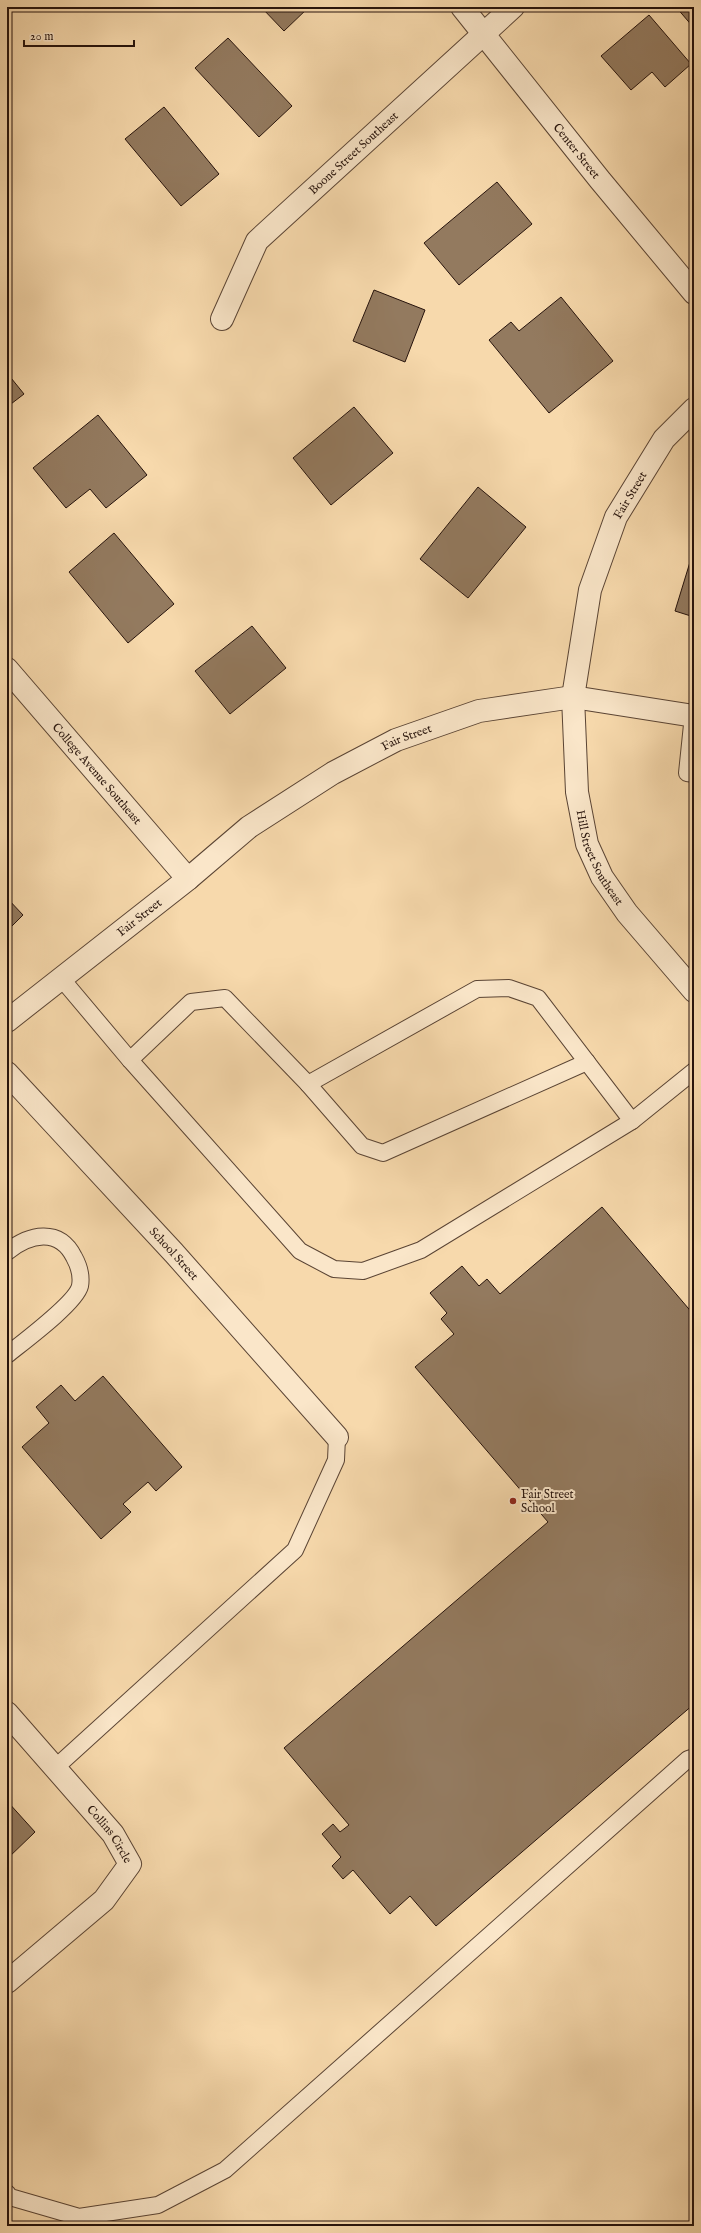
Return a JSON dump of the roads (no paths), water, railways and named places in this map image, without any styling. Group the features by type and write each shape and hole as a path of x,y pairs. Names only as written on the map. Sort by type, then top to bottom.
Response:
{"street":[{"name":"Center Street","path":"462,7 600,180 694,293"},
{"name":"Boone Street Southeast","path":"222,319 257,241 483,32 513,7"},
{"name":"Fair Street","path":"7,1021 188,879 248,827 332,773 396,740 479,712 573,697 590,590 616,517 664,439 694,409"},
{"name":"College Avenue Southeast","path":"7,669 188,879"},
{"path":"573,697 693,715"},
{"name":"Hill Street Southeast","path":"573,697 576,792 587,844 602,877 627,913 694,990"},
{"name":"School Street","path":"7,1073 174,1253 337,1437"},
{"name":"Collins Circle","path":"7,1713 113,1834 130,1864 104,1900 7,1982"}],"lane":[{"path":"693,715 687,773 694,774"},
{"path":"61,978 130,1060 300,1251 334,1269 363,1271 421,1250 632,1121 694,1071"},
{"path":"308,1084 477,989 509,988 538,998 632,1121"},
{"path":"130,1060 191,1002 225,998 308,1084 362,1146 383,1153 587,1062"},
{"path":"7,1252 15,1245 37,1236 56,1237 69,1247 80,1268 80,1286 73,1300 7,1355"},
{"path":"55,1768 295,1550 336,1460 337,1437"},
{"path":"7,2193 10,2197 78,2217 158,2205 225,2170 688,1759 694,1758"}],"place":[{"name":"Fair Street School","path":"513,1501"}]}
